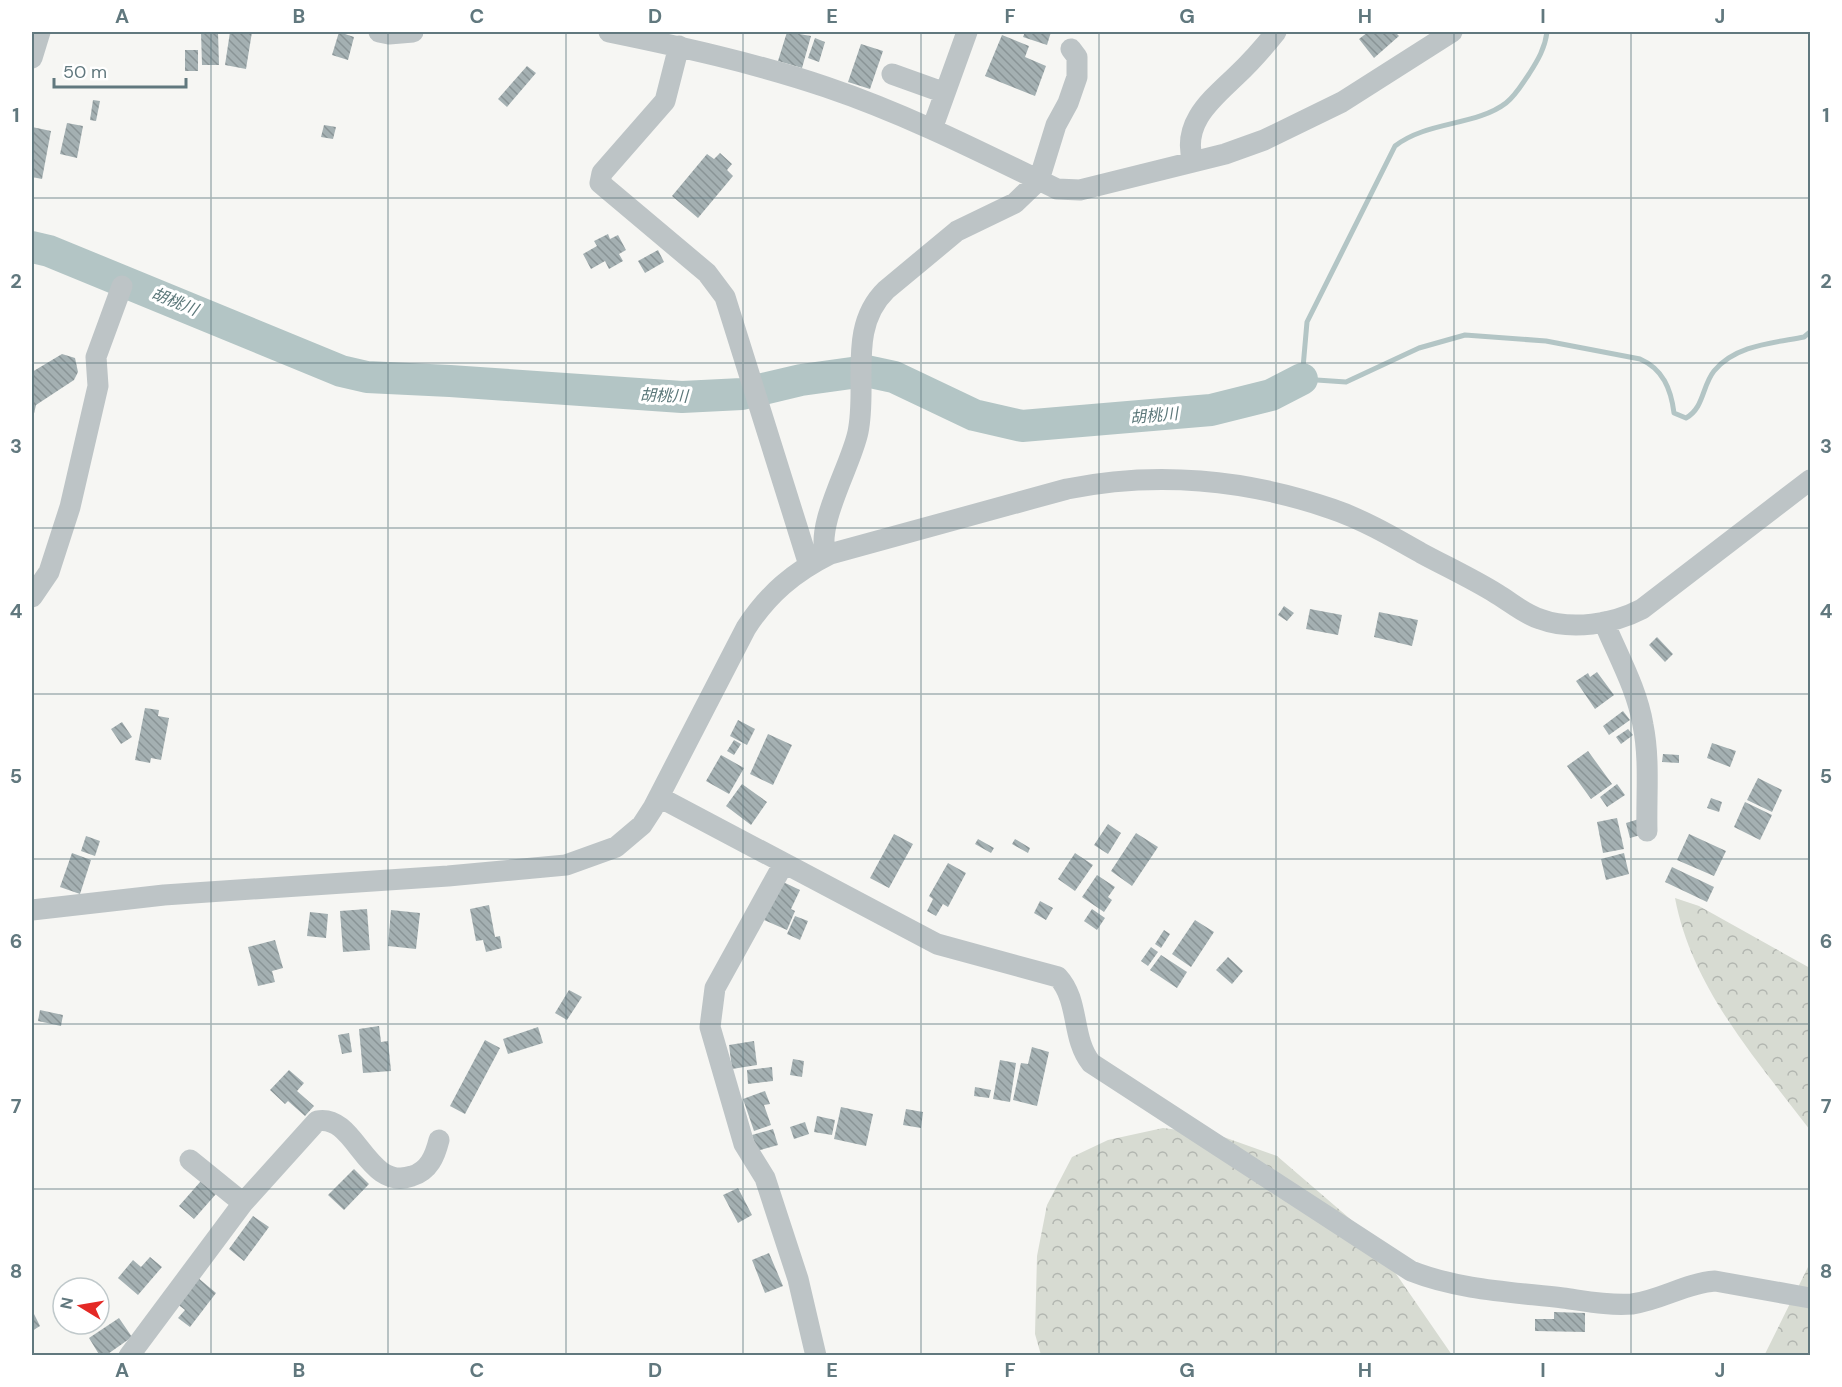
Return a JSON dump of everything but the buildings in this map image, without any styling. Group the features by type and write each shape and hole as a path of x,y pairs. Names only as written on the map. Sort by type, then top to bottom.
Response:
{"street":[{"path":"32,58 40,32"},
{"path":"379,32 389,34 413,32"},
{"path":"609,32 679,46 761,67 829,88 932,129 1057,189 1080,190 1193,162 1264,140 1342,102 1452,32"},
{"path":"932,129 967,32"},
{"path":"1193,162 1191,138 1202,110 1211,97 1259,53 1276,32"},
{"path":"679,46 665,101 602,172 600,183 707,273 725,297 758,406 818,560"},
{"path":"818,560 824,548 825,527 847,469 860,419 861,343 871,307 886,290 957,231 1015,203 1039,180 1056,125 1068,103 1077,77 1077,57 1071,49"},
{"path":"892,74 945,93"},
{"path":"32,597 49,572 70,507 98,386 96,357 122,286"},
{"path":"32,910 164,895 448,876 566,865 616,847 642,825 758,609 779,586 818,560 1092,484 1162,480 1213,482 1263,489 1335,510 1402,543 1541,620 1574,625 1604,622 1642,609 1810,480"},
{"path":"1604,622 1633,687 1643,724 1647,745 1647,831"},
{"path":"659,797 936,944 1058,977 1071,998 1080,1042 1091,1063 1411,1271 1433,1280 1485,1289 1616,1304 1656,1300 1704,1282 1715,1281 1810,1298"},
{"path":"784,863 715,988 710,1027 744,1144 765,1178 798,1279 816,1356"},
{"path":"129,1356 243,1203 317,1121 324,1120 337,1124 383,1174 397,1178 415,1176 427,1168 439,1140"},
{"path":"190,1160 243,1203"}],"green space":[{"path":"1675,898 1699,906 1810,968 1810,1130 1748,1049 1711,992 1683,931"},
{"path":"1163,1128 1218,1135 1277,1156 1370,1236 1452,1355 1041,1355 1035,1334 1037,1256 1047,1205 1072,1157 1108,1140"},
{"path":"1810,1263 1810,1355 1764,1356"}],"waterway":[{"path":"1547,32 1543,49 1535,64 1519,89 1506,103 1480,116 1422,132 1395,146 1307,322 1302,379 1346,382 1419,348 1465,335 1546,341 1640,359 1648,363 1660,374 1668,388 1674,413 1686,418 1700,403 1710,377 1723,362 1744,350 1804,337 1810,332"},
{"name":"胡桃川","path":"32,247 49,251 341,371 367,377 682,397 742,394 801,380 866,371 894,377 974,415 1022,426 1211,410 1271,395 1302,379"}]}
